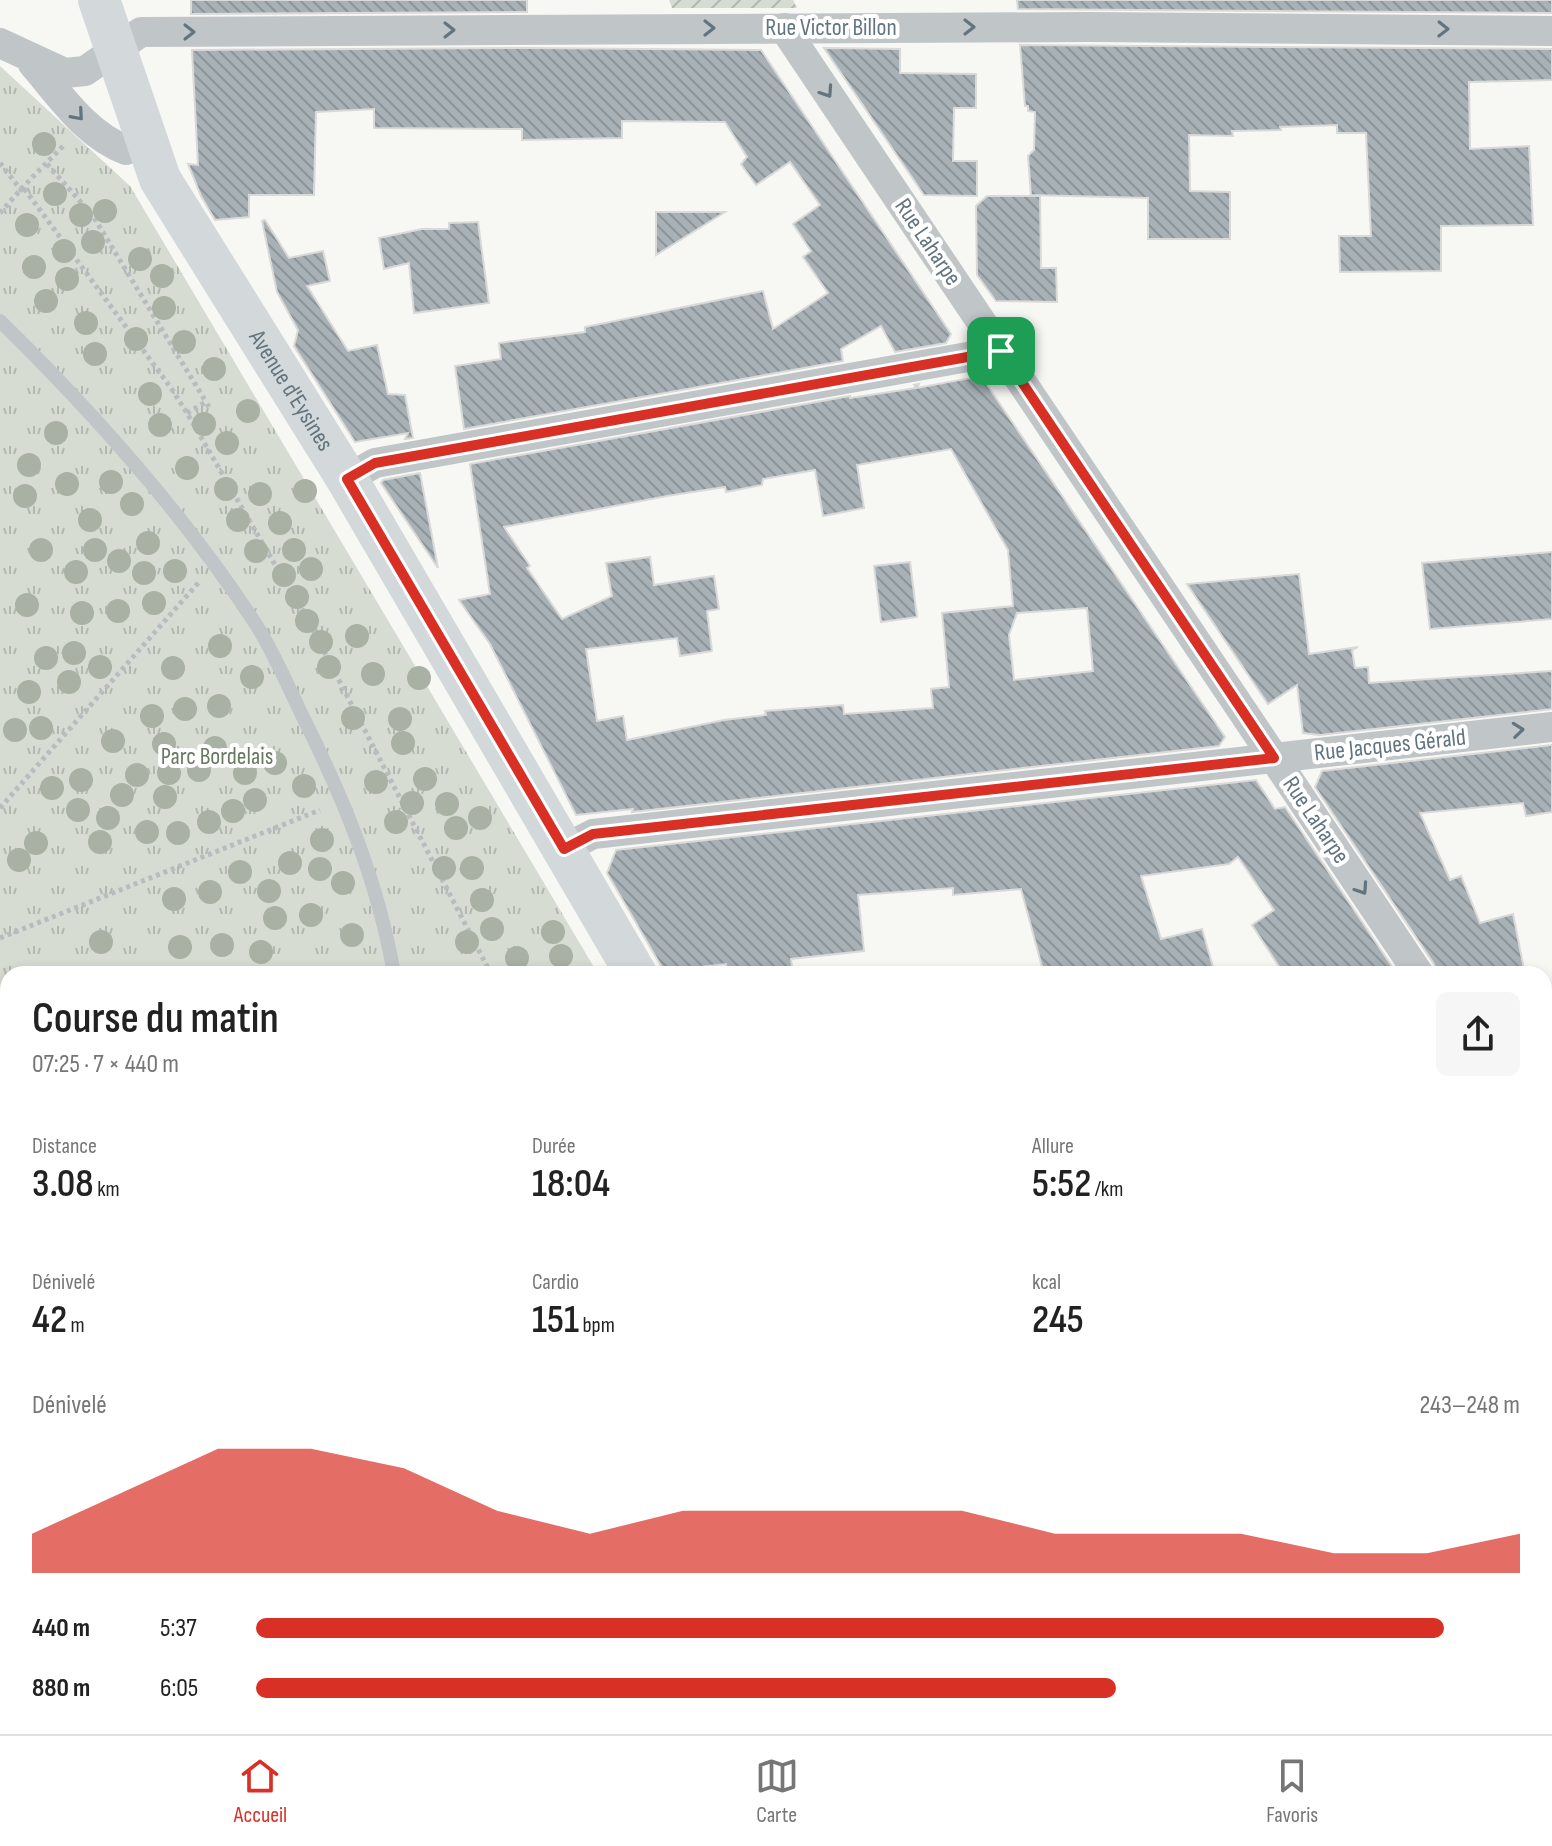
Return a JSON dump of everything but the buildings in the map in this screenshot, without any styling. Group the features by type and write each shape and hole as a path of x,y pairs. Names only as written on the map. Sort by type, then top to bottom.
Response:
{"street":[{"name":"Avenue d'Eysines","path":"99,0 160,179 347,479 631,966"},
{"name":"Rue Victor Billon","path":"13,50 65,73 85,71 141,32 784,28 1088,13 1365,14 1552,31"},
{"name":"Rue Laharpe","path":"784,28 1414,966"},
{"path":"13,50 108,144 126,150 145,142"},
{"path":"347,479 375,463 1001,351"},
{"name":"Rue Jacques Gérald","path":"564,849 593,834 1552,727"}],"lane":[{"path":"0,321 97,422 194,538 258,628 343,801 386,926 393,966"}],"path":[{"path":"0,213 85,124"},
{"path":"0,163 22,188 187,413 314,632 487,966"},
{"path":"47,164 93,216 207,405 187,413"},
{"path":"0,808 213,566"},
{"path":"0,938 343,801"}],"green space":[{"path":"669,0 793,0 797,8 672,8"},
{"name":"Parc Bordelais","path":"0,66 130,186 593,966 0,966"}],"route":[{"path":"1001,351 1274,758 593,834 564,849 347,479 375,463 1001,351"}]}
